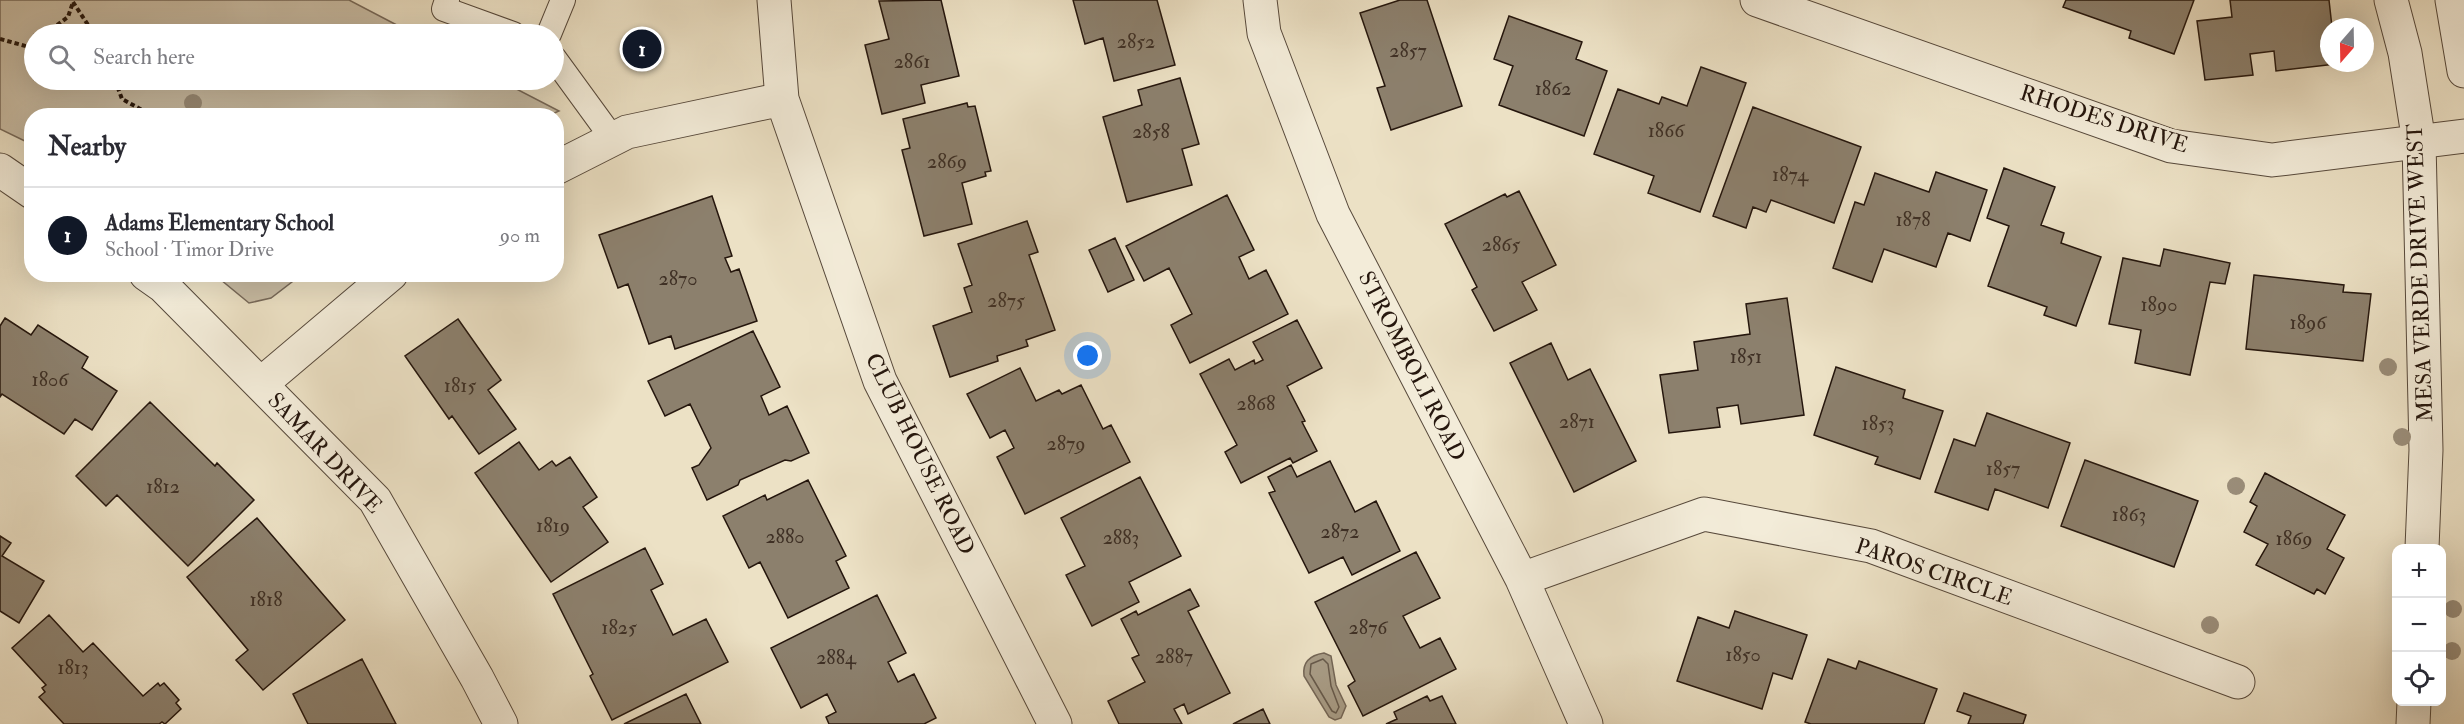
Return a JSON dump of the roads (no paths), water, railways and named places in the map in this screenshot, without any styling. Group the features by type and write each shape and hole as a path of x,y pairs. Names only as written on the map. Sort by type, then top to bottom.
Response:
{"street":[{"name":"CLUB HOUSE ROAD","path":"774,0 782,99 880,381 1055,724"},
{"name":"STROMBOLI ROAD","path":"1260,0 1264,33 1333,214 1522,579 1586,724"},
{"name":"RHODES DRIVE","path":"1758,0 2171,146 2272,160 2464,136"},
{"name":"MESA VERDE DRIVE WEST","path":"2391,0 2405,53 2419,142 2427,450 2422,544"},
{"path":"2452,0 2464,71"},
{"path":"564,164 627,132 782,99"},
{"path":"0,170 24,186"},
{"name":"SAMAR DRIVE","path":"157,282 375,500 501,724"},
{"path":"261,384 382,282"},
{"name":"PAROS CIRCLE","path":"1522,579 1704,514 1871,546 2238,682"},
{"path":"2413,724 2414,706"}],"lane":[{"path":"447,0 444,9 485,24"},
{"path":"553,24 563,0"},
{"path":"564,72 613,139"}],"water":[{"path":"1324,653 1331,656 1336,685 1346,706 1341,718 1335,720 1329,717 1304,676 1304,666 1308,660"}],"place":[{"name":"Adams Elementary School","path":"642,49"}]}
